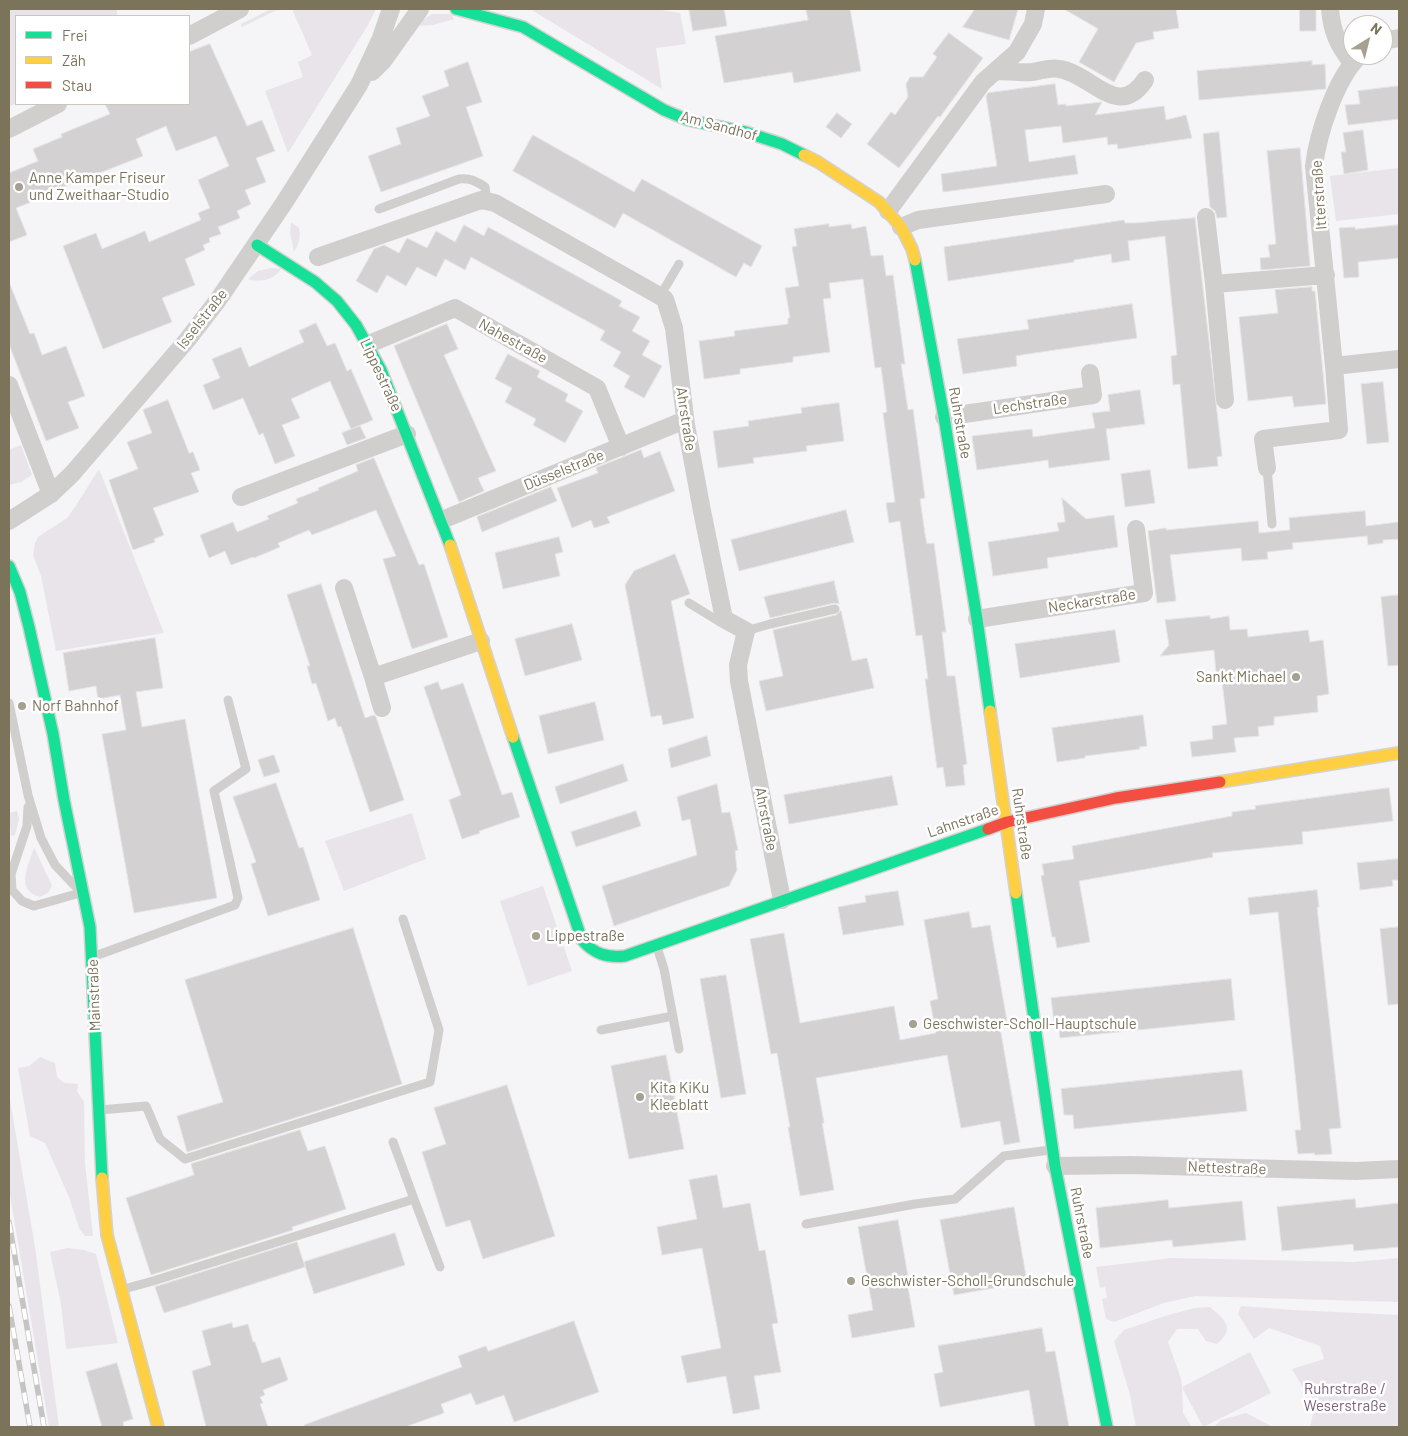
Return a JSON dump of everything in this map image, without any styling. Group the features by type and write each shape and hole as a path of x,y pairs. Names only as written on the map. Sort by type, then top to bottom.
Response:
{"street":[{"path":"190,35 240,9"},
{"name":"Isselstraße","path":"9,521 50,494 72,474 188,339 218,300 257,244 359,85 381,38 391,9"},
{"name":"Isselstraße","path":"359,85 383,61 420,9"},
{"name":"Am Sandhof","path":"456,9 523,27 664,110 688,120 745,132 782,144 813,159 879,202 901,227"},
{"name":"Am Sandhof","path":"506,9 523,27"},
{"path":"888,211 980,87 1017,52 1033,24 1036,9"},
{"name":"Itterstraße","path":"1330,9 1332,25 1340,46 1343,48"},
{"name":"Itterstraße","path":"1267,468 1263,439 1339,430 1326,275 1314,166 1316,146 1321,129 1344,76 1352,65"},
{"path":"997,71 1026,72 1052,68 1063,69 1107,93 1124,97 1134,94 1146,80"},
{"path":"9,130 56,105"},
{"path":"901,227 918,220 1106,194"},
{"path":"318,257 481,200 495,203 660,296"},
{"path":"1206,217 1225,400"},
{"name":"Ruhrstraße","path":"901,227 912,249 918,274 944,417 977,619 1054,1158 1107,1427"},
{"name":"Lippestraße","path":"257,244 297,269 331,295 345,309 368,344 381,370 442,520 582,940 594,951 609,957"},
{"path":"1214,284 1326,275"},
{"name":"Ahrstraße","path":"660,296 665,299 674,328 685,420 724,618 746,631 738,665 739,681 782,900"},
{"name":"Nahestraße","path":"368,344 455,308 597,388 621,447"},
{"path":"1334,366 1399,359"},
{"name":"Lechstraße","path":"944,417 1093,395 1090,373"},
{"path":"9,385 50,494"},
{"name":"Düsselstraße","path":"442,520 685,420"},
{"path":"241,497 407,434"},
{"name":"Neckarstraße","path":"977,619 1144,593 1136,529"},
{"name":"Mainstraße","path":"9,566 20,592 30,627 53,734 61,784 90,927 93,956 102,1188 106,1226 158,1427"},
{"path":"344,588 382,708"},
{"path":"373,677 481,641"},
{"name":"Lahnstraße","path":"609,957 625,956 656,946 1007,822 1150,792 1399,753"},
{"name":"Nettestraße","path":"1054,1158 1130,1165 1356,1171 1399,1168"}],"lane":[{"path":"379,209 459,179 476,181 485,187 487,201"},
{"path":"660,296 679,264"},
{"path":"1267,468 1272,524"},
{"path":"689,603 720,622 746,631 834,609"},
{"path":"93,956 235,905 238,898 214,791 246,769 228,700"},
{"path":"9,703 28,795 41,838 51,859 60,872 83,893"},
{"path":"28,795 27,826 11,874 12,890 22,901 34,906 83,893"},
{"path":"98,1110 146,1106 160,1139 185,1159 430,1082 439,1030 403,919"},
{"path":"656,946 664,970 679,1049"},
{"path":"602,1030 673,1016"},
{"path":"393,1142 440,1267"},
{"path":"806,1224 955,1198 1004,1156 1054,1158"},
{"path":"121,1289 153,1281 414,1199"}],"green space":[{"path":"9,9 117,9 117,15 15,15 15,104 9,107"},
{"path":"271,9 279,9 242,27 241,24"},
{"path":"292,9 376,9 368,25 288,153 265,91 303,77 298,62 312,55"},
{"path":"530,9 655,9 680,13 686,44 656,48 662,89"},
{"path":"432,14 451,14 454,19 433,25 416,26"},
{"path":"1399,168 1399,214 1336,221 1330,176"},
{"path":"291,222 300,231 299,240 294,252 290,233"},
{"path":"271,268 281,269 275,276 266,280 248,279 258,271"},
{"path":"21,445 32,475 21,482 9,485 9,450"},
{"path":"99,469 164,633 56,651 41,576 33,555 35,543 38,537 67,518"},
{"path":"17,811 19,819 15,835 11,836 9,813"},
{"path":"412,813 426,859 344,891 325,841"},
{"path":"34,847 52,886 48,893 40,897 32,894 27,889 25,883 25,876"},
{"name":"Lippestraße","path":"543,886 572,971 528,986 500,901"},
{"path":"40,1057 55,1063 57,1077 64,1083 78,1084 77,1091 84,1102 85,1163 93,1236 85,1236 79,1228 69,1197 45,1143 30,1136 18,1068 29,1066"},
{"path":"9,1094 35,1247 59,1427 49,1427 9,1189"},
{"path":"68,1248 96,1254 118,1343 66,1349 61,1304 50,1252"},
{"path":"1172,1258 1354,1262 1399,1258 1399,1301 1195,1296 1164,1303 1114,1322 1106,1319 1102,1299 1107,1298 1105,1287 1100,1288 1096,1267"},
{"name":"Ruhrstraße / Weserstraße","path":"1241,1306 1399,1315 1399,1427 1310,1427 1316,1401 1305,1391 1292,1369 1324,1359 1320,1346 1269,1328 1254,1339 1238,1314"},
{"path":"1210,1307 1224,1320 1227,1329 1223,1338 1217,1344 1206,1341 1198,1329 1177,1329 1168,1342 1182,1387 1183,1413 1192,1427 1136,1427 1130,1395 1114,1341 1124,1330 1168,1315 1195,1308"},
{"path":"1250,1352 1271,1393 1203,1427 1182,1387"},
{"path":"1246,1413 1273,1427 1214,1427 1221,1420"}],"building":[{"path":"689,9 724,9 727,26 693,31"},
{"path":"806,9 850,9 861,71 794,83 792,72 724,83 715,36 808,20"},
{"path":"975,9 1018,9 1009,40 963,27"},
{"path":"1064,9 1176,9 1179,28 1153,32 1154,39 1136,43 1114,82 1079,62 1098,29"},
{"path":"1300,9 1316,9 1316,31 1300,31"},
{"path":"949,33 983,58 940,117 938,116 899,168 867,144 891,112 895,115 908,97 906,84 910,77 923,77 937,57 933,54"},
{"path":"210,44 247,126 262,120 275,151 256,158 266,182 245,190 251,204 237,211 240,218 218,227 221,234 209,238 210,242 203,245 205,250 185,259 195,285 162,298 172,322 103,349 63,246 96,233 102,249 145,231 149,242 201,220 198,213 210,208 198,180 229,166 216,136 176,151 166,126 136,139 143,156 30,200 31,202 16,208 27,235 9,242 9,173 38,161 33,149 62,137 61,134 110,114 106,105 190,105 190,52"},
{"path":"1312,61 1312,65 1325,64 1326,89 1199,100 1197,71"},
{"path":"468,62 482,102 466,107 483,156 381,192 368,156 401,144 396,128 430,116 422,96 449,86 444,71"},
{"path":"1055,84 1058,105 1066,104 1066,106 1102,102 1095,115 1164,106 1166,120 1186,115 1192,138 1118,149 1117,144 1108,145 1107,137 1063,143 1061,126 1025,130 1029,162 1075,155 1078,174 943,192 941,174 997,166 986,96 988,93"},
{"path":"1399,86 1399,119 1348,125 1345,105 1360,104 1358,91"},
{"path":"837,113 852,124 841,138 826,127"},
{"path":"1363,130 1368,170 1344,174 1341,152 1346,152 1343,133"},
{"path":"1219,132 1227,217 1217,218 1215,211 1210,207 1203,134"},
{"path":"533,135 634,192 642,179 762,246 751,267 744,263 736,277 623,213 615,228 513,171"},
{"path":"1300,148 1310,266 1261,270 1260,258 1270,257 1268,245 1276,244 1267,151"},
{"path":"1195,218 1222,456 1217,457 1218,466 1188,469 1180,384 1173,385 1171,356 1177,355 1165,236 1128,241 1130,260 1112,263 1111,254 1074,260 1074,262 948,281 944,247 1124,220 1125,223 1135,223"},
{"path":"829,224 829,227 851,224 852,229 866,226 871,256 883,255 886,276 893,275 905,364 901,364 908,410 913,409 925,498 920,499 925,534 927,544 934,543 946,632 942,632 947,676 955,676 967,764 963,765 965,785 946,787 943,767 937,768 925,679 928,679 922,635 916,636 900,521 889,523 886,503 895,502 883,413 887,412 881,367 875,368 863,279 829,283 831,298 823,299 830,352 793,357 793,362 740,369 740,374 704,379 699,341 735,336 734,331 788,324 788,318 790,318 785,288 799,286 792,247 797,246 794,229"},
{"path":"464,225 484,236 488,227 622,301 619,306 640,317 632,331 650,341 642,355 662,366 644,398 624,387 630,376 613,366 621,352 600,340 605,331 471,257 465,270 445,259 436,277 417,267 406,286 387,275 377,293 356,281 374,249 384,245 399,253 407,238 427,248 436,231 455,242"},
{"path":"1399,225 1399,258 1358,262 1359,277 1344,278 1339,228 1355,227 1355,229"},
{"path":"9,282 30,334 34,333 42,355 66,346 85,396 68,402 79,428 46,441 9,344"},
{"path":"1312,287 1312,291 1315,291 1326,404 1294,407 1292,396 1248,401 1239,317 1278,313 1275,290"},
{"path":"1132,304 1137,338 1016,356 1017,366 963,374 957,339 1029,329 1027,320"},
{"path":"316,323 327,346 335,343 347,371 351,369 373,420 351,429 330,381 291,399 300,418 282,425 295,456 275,464 263,433 259,435 243,398 213,410 203,385 220,378 212,359 241,347 249,367 304,342 299,331"},
{"path":"447,324 458,349 444,355 496,471 478,478 484,491 459,502 394,346"},
{"path":"508,354 540,371 537,377 568,394 565,401 583,411 565,443 533,425 536,419 505,402 512,388 495,379"},
{"path":"1383,382 1389,442 1367,444 1361,384"},
{"path":"1140,390 1145,424 1106,429 1110,460 1049,468 1048,460 977,470 972,436 1032,429 1033,437 1095,428 1092,413 1110,411 1108,395"},
{"path":"168,400 189,453 193,452 200,470 191,473 199,492 153,508 164,535 154,539 155,542 133,550 109,480 138,469 127,442 152,433 143,410"},
{"path":"839,403 844,441 806,446 807,451 753,458 754,463 718,468 713,431 749,426 748,421 802,413 801,408"},
{"path":"360,426 366,438 347,445 342,433"},
{"path":"641,450 644,458 660,451 675,491 607,517 610,523 594,528 591,520 572,528 557,488 598,473 596,468"},
{"path":"374,458 419,565 424,564 448,637 412,649 383,559 396,556 376,510 312,535 309,530 278,543 280,547 231,565 225,551 209,558 200,535 233,522 237,532 269,519 267,516 298,503 296,499 358,471 356,465"},
{"path":"1150,470 1155,503 1125,507 1121,474"},
{"path":"551,487 557,501 482,532 477,517"},
{"path":"1062,498 1086,519 1114,515 1118,547 1047,558 1048,568 993,576 988,542 1059,531 1057,523 1065,522"},
{"path":"846,510 854,542 739,571 731,540"},
{"path":"1365,511 1366,526 1399,522 1399,539 1383,540 1383,543 1368,545 1367,536 1292,543 1293,549 1267,552 1268,559 1242,561 1241,548 1170,555 1176,601 1157,603 1148,531 1258,521 1259,533 1290,530 1289,518"},
{"path":"559,537 563,552 555,554 560,576 503,589 495,553"},
{"path":"675,554 690,594 671,601 694,718 663,725 661,715 651,717 625,585 634,571"},
{"path":"834,581 839,604 834,603 770,618 764,597"},
{"path":"321,584 365,718 374,715 376,717 404,800 370,812 341,726 338,727 335,718 328,721 316,683 312,684 307,666 310,666 287,595"},
{"path":"1399,595 1399,665 1388,666 1381,597"},
{"path":"841,611 852,661 867,658 874,688 766,711 759,681 783,676 773,630 836,615"},
{"path":"1210,616 1210,619 1229,616 1230,630 1247,629 1248,637 1308,630 1310,642 1323,640 1329,694 1317,696 1318,712 1274,717 1274,725 1258,727 1259,736 1234,738 1236,752 1192,757 1190,742 1213,739 1212,726 1227,724 1221,672 1216,672 1214,650 1160,656 1169,645 1165,620"},
{"path":"572,624 582,660 525,676 515,639"},
{"path":"1115,630 1120,662 1020,678 1015,644"},
{"path":"155,638 163,688 136,692 142,727 185,719 217,898 134,913 102,734 126,730 120,695 98,699 96,686 69,691 63,653"},
{"path":"438,682 441,690 463,683 502,795 512,792 520,817 462,839 449,800 461,795 424,687"},
{"path":"595,702 604,740 548,754 539,716"},
{"path":"1143,715 1147,746 1139,747 1140,749 1085,756 1085,758 1057,762 1052,728"},
{"path":"707,736 711,756 671,768 668,749"},
{"path":"274,755 280,772 264,777 258,760"},
{"path":"623,764 628,781 560,804 555,787"},
{"path":"892,776 898,805 789,824 784,795"},
{"path":"276,783 299,848 303,847 320,900 268,916 251,864 256,862 233,797"},
{"path":"717,784 722,813 730,812 738,850 735,851 737,870 729,886 614,926 602,886 697,855 690,819 682,821 677,797"},
{"path":"1389,788 1393,821 1302,832 1303,844 1212,853 1213,857 1079,881 1090,942 1057,948 1055,937 1052,937 1041,876 1044,875 1042,864 1074,859 1072,846 1232,816 1232,812 1256,809 1255,806"},
{"path":"636,811 641,826 576,847 571,832"},
{"path":"1399,859 1399,880 1392,880 1393,886 1360,890 1357,863"},
{"path":"1317,890 1319,907 1317,907 1341,1128 1329,1129 1332,1154 1315,1155 1314,1153 1298,1154 1295,1130 1301,1130 1278,912 1250,915 1248,898"},
{"path":"898,891 904,925 843,935 838,907 866,902 865,896"},
{"path":"969,912 972,928 990,925 1007,1021 999,1022 1020,1142 1004,1145 1000,1121 961,1128 947,1055 816,1078 834,1190 800,1196 777,1053 771,1054 750,939 784,933 800,1023 894,1006 900,1040 936,1033 930,1001 938,999 924,920"},
{"path":"1399,927 1399,1004 1388,1005 1380,929"},
{"path":"353,928 402,1084 187,1152 177,1116 223,1102 185,980"},
{"path":"726,975 746,1094 721,1098 700,979"},
{"path":"1231,979 1235,1020 1060,1038 1058,1023 1054,1023 1051,998"},
{"path":"666,1055 684,1149 629,1159 611,1066"},
{"path":"1242,1070 1247,1111 1074,1129 1073,1115 1064,1115 1061,1089"},
{"path":"507,1085 555,1236 483,1259 470,1220 446,1227 422,1152 446,1144 434,1108"},
{"path":"300,1130 308,1151 325,1146 346,1209 292,1227 293,1230 151,1275 126,1198 194,1175 191,1164"},
{"path":"717,1175 723,1208 750,1203 759,1251 765,1250 778,1323 772,1324 781,1372 754,1376 760,1409 733,1414 726,1376 687,1383 681,1356 721,1348 702,1248 662,1255 657,1227 697,1219 689,1180"},
{"path":"1355,1199 1356,1208 1399,1203 1399,1247 1354,1251 1353,1244 1282,1251 1277,1207"},
{"path":"1168,1200 1169,1208 1242,1201 1246,1240 1173,1247 1172,1240 1100,1248 1096,1208"},
{"path":"1014,1207 1027,1282 954,1295 940,1220"},
{"path":"898,1220 915,1327 852,1338 848,1315 873,1310 858,1227"},
{"path":"395,1233 405,1265 314,1294 304,1262"},
{"path":"297,1242 305,1267 164,1313 155,1287"},
{"path":"574,1321 599,1392 514,1422 504,1395 476,1405 471,1393 441,1404 444,1413 405,1427 305,1427 304,1425 462,1367 458,1356 486,1346 488,1351"},
{"path":"232,1323 233,1328 248,1324 262,1363 280,1357 288,1380 263,1390 265,1395 260,1397 263,1403 260,1404 268,1427 206,1427 192,1371 211,1365 202,1331"},
{"path":"1042,1328 1046,1352 1055,1351 1069,1427 1035,1427 1029,1390 940,1407 934,1374 943,1372 938,1346"},
{"path":"117,1363 133,1419 123,1422 124,1427 102,1427 86,1372"}],"railway":[{"path":"9,1222 44,1427"},
{"path":"9,1306 30,1427"}],"traffic: fast":[{"path":"456,9 523,27 664,110 688,120 745,132 782,144 804,155"},
{"path":"257,245 315,282 337,301 356,325 381,370 450,545"},
{"path":"915,260 944,417 990,711"},
{"path":"9,566 20,592 29,627 53,734 64,800 90,927 102,1178"},
{"path":"513,737 582,940 591,949 607,956 625,956 988,829"},
{"path":"1016,893 1055,1166 1107,1427"}],"traffic: slow":[{"path":"804,155 818,162 879,202 901,227 912,249 915,260"},
{"path":"450,545 513,737"},
{"path":"990,711 1016,893"},
{"path":"1220,782 1399,753"},
{"path":"102,1178 107,1235 158,1427"}],"traffic: jam":[{"path":"988,829 1007,822 1116,798 1220,782"}],"place":[{"name":"Anne Kamper Friseur und Zweithaar-Studio","path":"19,187"},
{"name":"Sankt Michael","path":"1296,677"},
{"name":"Norf Bahnhof","path":"22,706"},
{"name":"Lippestraße","path":"536,936"},
{"name":"Geschwister-Scholl-Hauptschule","path":"913,1024"},
{"name":"Kita KiKu Kleeblatt","path":"640,1097"},
{"name":"Geschwister-Scholl-Grundschule","path":"851,1281"}]}
